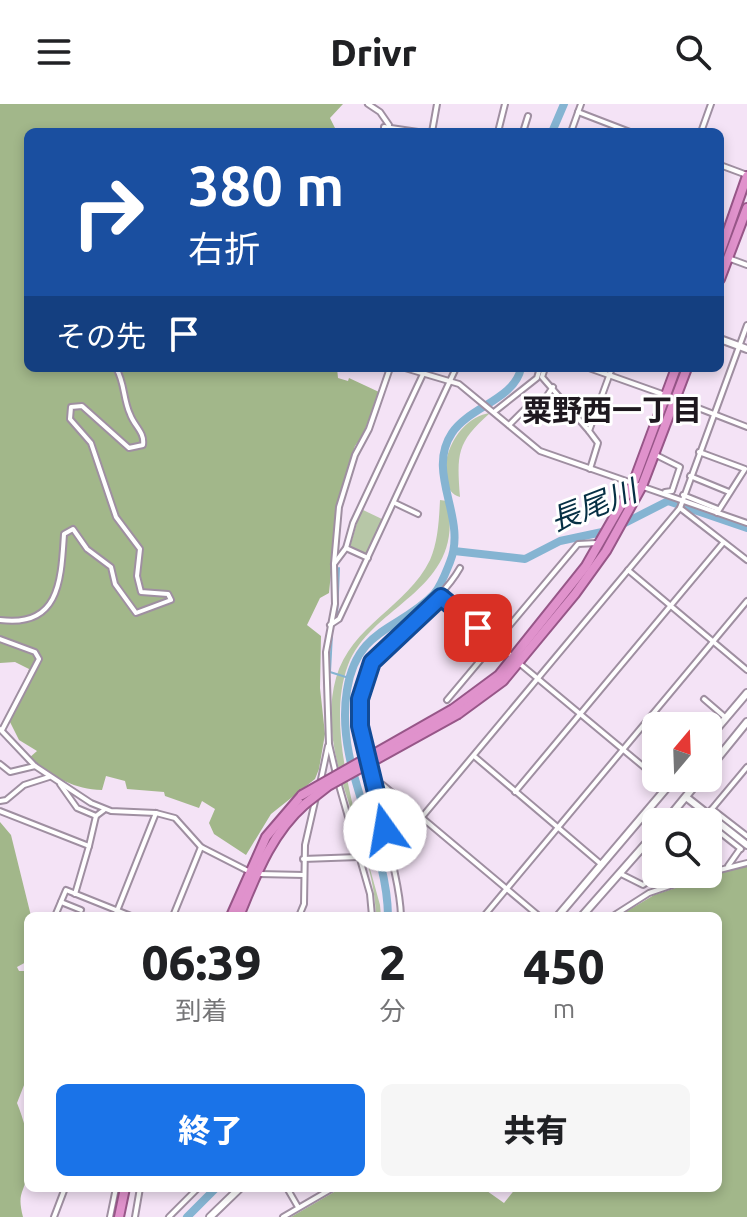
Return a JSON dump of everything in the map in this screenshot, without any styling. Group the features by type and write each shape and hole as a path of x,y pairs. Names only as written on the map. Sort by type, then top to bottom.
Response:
{"highway":[{"path":"724,256 747,176"},
{"path":"724,256 747,208"},
{"path":"516,660 586,566 638,485 654,454 675,372"},
{"path":"233,912 275,822 304,800 455,712 516,660 575,594 629,515 670,397 685,372"},
{"path":"240,912 252,872"},
{"path":"122,1217 127,1192"}],"street":[{"path":"368,104 380,112 387,127"},
{"path":"434,128 437,104"},
{"path":"499,128 505,104"},
{"path":"572,128 581,104"},
{"path":"702,128 711,104"},
{"path":"578,112 620,128"},
{"path":"524,128 528,116"},
{"path":"724,167 747,176"},
{"path":"724,256 747,265"},
{"path":"303,859 360,857 390,851 474,756 680,508 747,325"},
{"path":"724,340 747,349"},
{"path":"0,620 31,621 49,607 64,559 64,534 73,529 87,549 111,567 115,584 136,613 171,600 168,594 141,592 137,576 140,549 116,517 91,443 70,419 71,407 82,406 129,448 143,445 143,436 129,413 124,382 118,372"},
{"path":"372,912 370,894 329,744 326,652 335,604 334,564 346,480 388,372"},
{"path":"334,564 346,548 353,523 424,372 453,381 475,395 540,451 682,497 747,523"},
{"path":"330,625 339,619 455,372"},
{"path":"493,412 541,372"},
{"path":"543,372 542,377 598,443 590,469"},
{"path":"600,372 747,427"},
{"path":"589,431 610,372"},
{"path":"509,425 526,408 540,406 553,387"},
{"path":"699,452 745,469 718,511"},
{"path":"654,454 680,467 672,491 662,493"},
{"path":"690,476 730,493"},
{"path":"395,503 418,514"},
{"path":"680,508 747,560"},
{"path":"447,700 578,544 602,540"},
{"path":"515,792 723,543"},
{"path":"346,548 368,558"},
{"path":"400,912 390,851 363,743 360,699 372,662 441,597 460,568"},
{"path":"628,570 747,670"},
{"path":"441,597 642,765"},
{"path":"487,912 747,601"},
{"path":"0,639 35,652 39,659 1,730 49,777 104,810 156,813 175,818 201,847 252,872 304,875"},
{"path":"722,723 747,693"},
{"path":"704,699 726,718"},
{"path":"722,753 747,722"},
{"path":"301,912 304,904 303,859 329,744"},
{"path":"474,756 602,865"},
{"path":"1,766 10,772 35,766"},
{"path":"714,808 747,767"},
{"path":"0,801 6,800 24,785 49,777"},
{"path":"60,784 77,808 96,816"},
{"path":"383,785 534,912"},
{"path":"561,912 664,792"},
{"path":"677,808 690,792"},
{"path":"686,797 696,808"},
{"path":"75,894 96,816 104,810"},
{"path":"0,811 89,846"},
{"path":"116,912 156,813"},
{"path":"722,825 747,836"},
{"path":"722,831 743,847 728,866"},
{"path":"175,912 201,847"},
{"path":"586,912 642,849"},
{"path":"722,868 747,863"},
{"path":"621,874 642,884"},
{"path":"619,912 649,893 664,888"},
{"path":"57,912 66,890 114,912"},
{"path":"61,902 81,910"},
{"path":"54,1217 63,1192"},
{"path":"110,1217 115,1192"},
{"path":"135,1217 139,1192"},
{"path":"169,1217 193,1194 190,1192"},
{"path":"210,1217 236,1192"},
{"path":"289,1192 298,1208"},
{"path":"283,1217 326,1192"}],"green space":[{"path":"0,104 343,104 330,118 335,128 24,128 24,372 337,372 338,378 348,381 349,378 379,392 363,435 355,446 338,501 329,593 320,598 307,625 321,636 320,688 325,734 315,779 271,814 246,855 214,834 209,823 215,809 202,801 199,808 165,796 164,792 127,789 125,781 106,776 102,790 91,789 54,776 29,758 37,751 19,740 10,722 29,669 15,662 0,663"},
{"path":"490,413 471,433 461,450 460,497 451,491 446,481 448,454 463,427 475,418"},
{"path":"440,500 447,501 449,531 443,555 431,576 360,644 348,665 342,692 340,721 348,785 380,905 381,912 376,912 366,857 338,768 331,708 336,678 343,660 366,630 420,576 433,553"},
{"path":"361,509 384,520 366,557 349,550"},
{"path":"0,822 11,835 30,912 24,912 24,963 17,967 19,971 24,971 24,1085 17,1103 24,1125 23,1217 0,1217"},
{"path":"747,865 747,1217 291,1217 334,1192 488,1192 504,1203 513,1192 722,1192 722,912 626,912 654,895 676,888 722,888 722,873"}],"waterway":[{"path":"554,128 564,104"},
{"path":"388,912 379,859 348,747 345,719 352,669 370,641 421,606 441,583 454,545 454,529 444,480 445,448 460,424 510,388 520,372"},
{"name":"長尾川","path":"619,526 668,501 747,528"},
{"name":"長尾川","path":"454,551 525,559 560,541 607,531"},
{"path":"337,617 339,568"},
{"path":"332,634 330,672 349,678"},
{"path":"187,1217 212,1192"}],"district":[{"name":"粟野西一丁目","path":"612,410"}],"route":[{"path":"385,830 360,726 360,699 372,662 441,597 478,628"}]}
